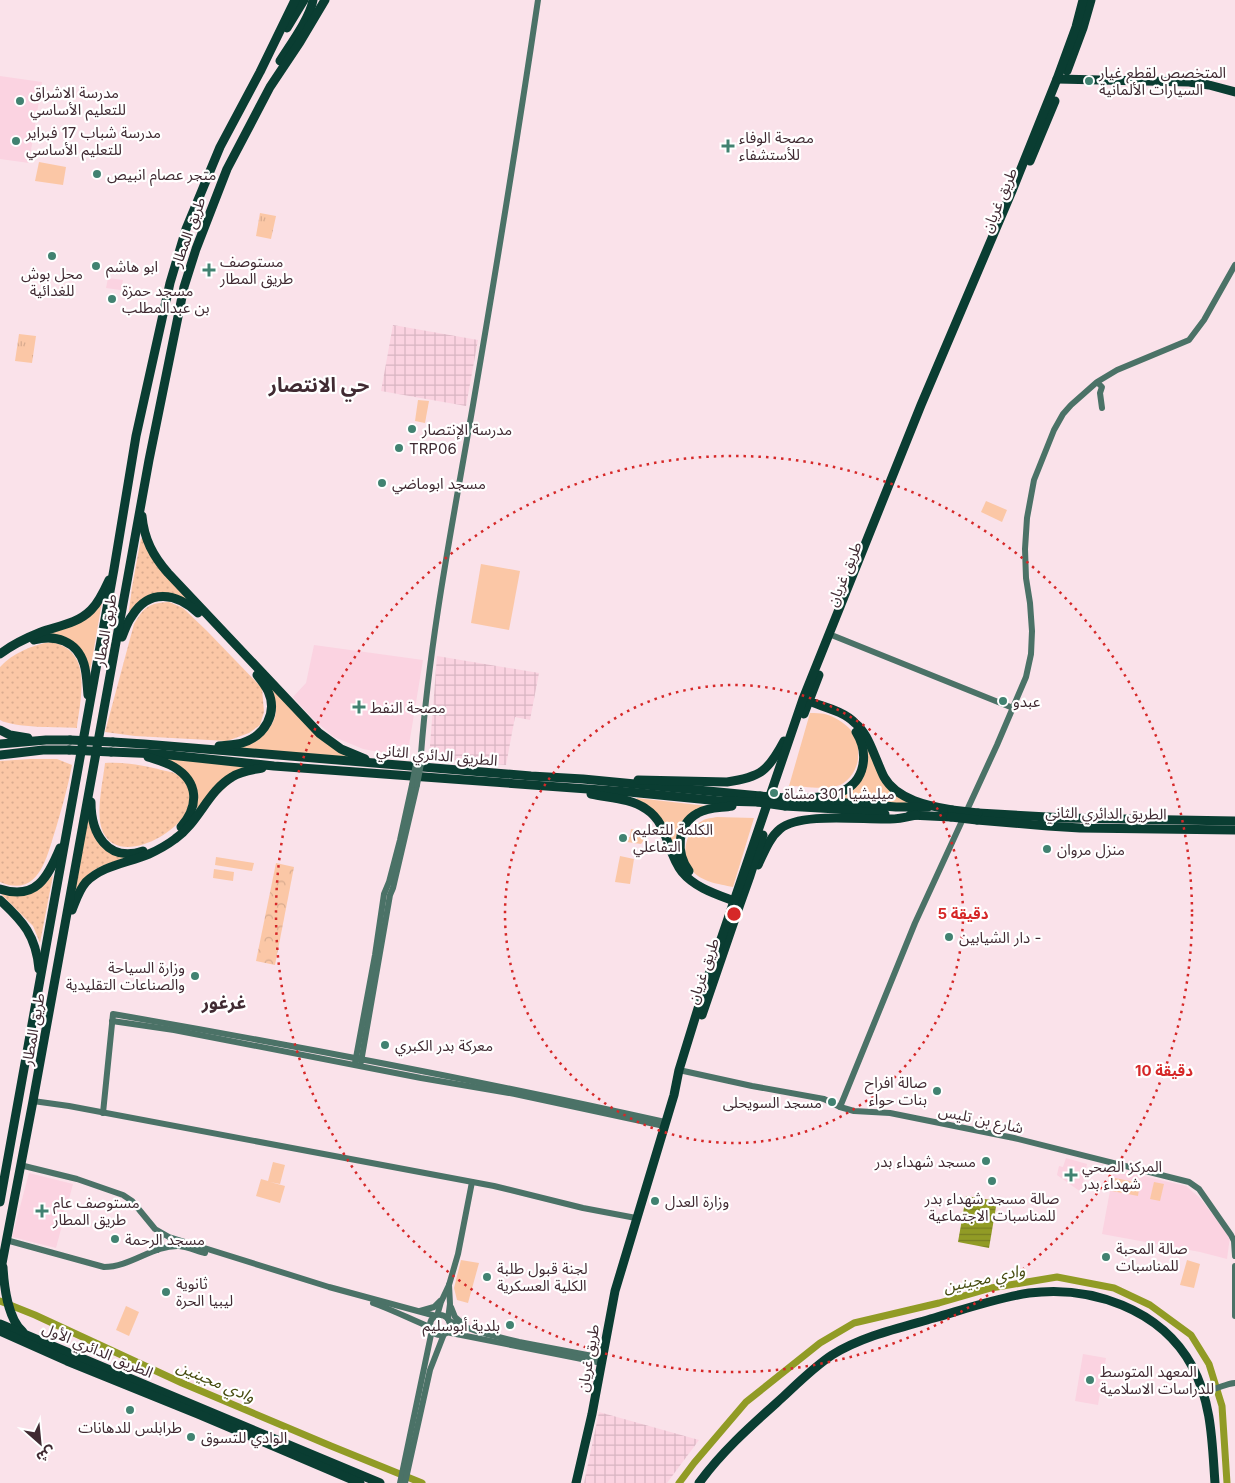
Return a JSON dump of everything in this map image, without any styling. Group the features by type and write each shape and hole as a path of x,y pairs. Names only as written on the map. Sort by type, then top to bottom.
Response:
{"highway":[{"name":"طريق المطار","path":"0,1202 89,710 136,436 156,344 176,263 189,222 220,147 260,72 295,0"},
{"path":"260,72 304,0"},
{"path":"227,169 252,112 312,7 314,0"},
{"name":"طريق المطار","path":"0,1274 34,1101 90,786 184,286 196,248 227,169 270,87 325,0"},
{"path":"1062,76 1083,28 1091,0"},
{"path":"1062,76 1082,2"},
{"path":"1062,76 1188,78 1235,87"},
{"path":"1062,76 1189,82 1235,92"},
{"name":"طريق غريان","path":"576,1483 592,1414 615,1291 636,1218 682,1071 704,989 738,899 796,721 834,636 906,461 926,406 1018,190 1062,76"},
{"name":"طريق غريان","path":"738,899 750,876 805,703 921,405 1062,76"},
{"path":"142,504 147,541 155,558 168,573 319,733 341,750 379,763"},
{"path":"0,654 10,646 23,640 74,622 89,613 101,598 114,569"},
{"path":"115,656 127,624 138,607 152,598 168,596 176,598 192,608 257,675 268,690 272,707 266,725 260,733 243,743 197,748"},
{"path":"0,661 12,651 35,640 50,637 66,641 77,650 84,665 89,710"},
{"path":"786,802 832,795 848,788 860,775 864,755 857,733 848,723 827,711 805,703"},
{"path":"805,703 836,711 855,722 869,743 891,787 904,796 952,813"},
{"path":"583,779 727,782 746,779 767,768 796,721"},
{"path":"0,730 16,736 46,740"},
{"path":"0,744 46,740"},
{"name":"الطريق الدائري الثاني","path":"46,740 113,742 197,748 521,776 583,779 756,800"},
{"name":"الطريق الدائري الثاني","path":"0,755 42,750 136,753 274,766 629,792 720,802 756,800"},
{"path":"90,786 95,831 110,849 119,853 137,853 172,836 188,820 192,810 194,797 191,784 185,775 176,768 136,753"},
{"path":"66,924 83,886 94,876 109,867 148,855 176,839 190,825 215,793 232,777 248,770 274,766"},
{"path":"561,787 636,803 646,809 658,820 682,872 702,888 738,899"},
{"path":"802,799 896,807 936,807"},
{"path":"738,899 702,882 692,875 683,863 680,855 680,842 687,823 697,813 756,800 889,815 952,813 977,816"},
{"path":"750,876 774,834 782,827 793,822 807,819 890,819 916,815"},
{"name":"الطريق الدائري الثاني","path":"977,816 1235,822"},
{"name":"الطريق الدائري الثاني","path":"977,816 1048,826 1080,828 1235,830"},
{"path":"0,888 11,892 24,892 44,880 66,836"},
{"path":"0,900 28,929 33,939 38,959 40,982"},
{"path":"3,1261 6,1294 14,1318 27,1339"},
{"path":"699,1483 721,1455 747,1428 818,1365 839,1351 872,1336 1013,1296 1050,1292 1077,1294 1111,1301 1136,1311 1158,1325 1175,1342 1189,1361 1206,1400 1211,1432 1214,1483"},
{"name":"الطريق الدائري الأول","path":"0,1324 67,1361 360,1483"},
{"name":"الطريق الدائري الأول","path":"0,1331 27,1339 380,1483"},
{"path":"0,1341 27,1339"}],"street":[{"path":"358,1062 377,956 414,785 422,758 420,754 427,681 485,335 538,0"},
{"path":"840,1107 915,923 1026,678 1031,654 1032,631 1026,578 1027,518 1034,480 1054,430 1063,414 1071,405 1082,394 1106,377 1124,367 1188,340 1204,320 1235,265"},
{"path":"1082,394 1092,391 1124,367"},
{"path":"1100,385 1102,387 1100,394 1102,408"},
{"path":"834,636 1013,708"},
{"path":"103,1113 113,1017 358,1062 421,1078 515,1094 665,1124"},
{"name":"شارع بن تليس","path":"682,1071 824,1099 854,1111 890,1113 1014,1138 1189,1182 1199,1189 1229,1230 1234,1241 1235,1256"},
{"path":"34,1101 494,1186 583,1208 636,1218"},
{"path":"20,1165 124,1195 132,1201 155,1229 169,1237 352,1293 437,1316 443,1315 449,1320 467,1327 519,1342 602,1361"},
{"path":"405,1483 406,1465 430,1342 431,1322 437,1316 458,1254 472,1182"},
{"path":"162,1234 165,1244 169,1247"},
{"path":"157,1250 162,1234"},
{"path":"6,1240 104,1267 125,1264 157,1250 169,1247 183,1247 356,1297 391,1309 432,1329 437,1334 445,1333 477,1337 602,1361"},
{"path":"1235,1266 1235,1316"},
{"path":"400,1483 430,1370 445,1333 450,1327 449,1284"},
{"path":"419,1311 434,1307 442,1298"},
{"path":"450,1304 455,1317 467,1327"},
{"path":"422,1324 427,1331 430,1342"},
{"path":"1206,1400 1214,1391 1233,1384"},
{"path":"1201,1387 1214,1391"}],"shaded area":[{"path":"0,76 42,82 29,163 0,159"},
{"path":"108,278 123,280 121,290 106,288"},
{"path":"393,325 478,340 466,406 381,391"},
{"name":"مصحة النفط","path":"314,645 423,660 407,757 363,749 334,737 312,718 293,697 306,683"},
{"path":"437,656 539,673 530,720 515,717 506,765 429,758"},
{"name":"المركز الصحي شهداء بدر","path":"1066,1158 1087,1164 1081,1192 1057,1175 1059,1166 1063,1167"},
{"path":"1114,1169 1186,1186 1200,1198 1230,1237 1227,1259 1200,1252 1102,1234"},
{"name":"مستوصف عام طريق المطار","path":"29,1173 73,1184 56,1248 12,1237"},
{"path":"966,1196 997,1201 989,1248 958,1242"},
{"name":"المعهد المتوسط للدراسات الاسلامية","path":"1083,1354 1106,1358 1098,1405 1075,1401"},
{"path":"599,1412 699,1440 667,1483 584,1483"}],"green space":[{"path":"39,162 66,167 63,185 35,181"},
{"path":"260,213 276,216 271,239 256,236"},
{"path":"19,334 36,336 32,363 15,361"},
{"path":"418,400 429,401 425,423 415,421"},
{"path":"986,501 1007,510 1002,522 981,512"},
{"path":"141,538 195,607 182,598 147,597 133,607 128,618"},
{"path":"481,564 520,571 509,630 471,623"},
{"path":"102,602 89,677 81,651 40,635"},
{"path":"169,602 183,608 262,688 264,712 260,725 249,733 227,741 135,736 105,732 134,624 148,607 156,603"},
{"path":"51,642 64,647 73,654 79,665 82,689 77,728 26,726 0,720 0,667 23,650"},
{"path":"268,682 320,737 355,759 237,748 260,737 266,732 275,718 275,701"},
{"path":"810,713 825,714 839,720 852,731 857,740 858,759 856,766 851,776 842,784 823,788 789,786"},
{"path":"863,738 880,775 923,805 828,798 855,784"},
{"path":"160,758 257,767 246,769 194,816 197,808 197,790"},
{"path":"57,759 72,765 49,850 40,872 33,880 24,885 14,886 0,882 0,761"},
{"path":"105,763 139,765 170,772 182,778 190,794 189,806 183,817 167,833 143,844 131,847 120,846 110,841 103,832 100,816 100,798"},
{"path":"637,798 716,807 707,808 677,833 675,846 678,860 659,818 635,801"},
{"path":"89,811 94,834 130,857 99,867 88,875 70,909"},
{"path":"717,817 754,818 733,887 710,882 699,877 691,869 686,856 686,843 692,830 704,820"},
{"path":"631,829 642,831 645,838 641,844 627,842"},
{"path":"620,856 634,859 630,884 615,882"},
{"path":"216,857 254,863 252,871 215,865"},
{"path":"276,863 294,867 275,965 256,961"},
{"path":"214,869 234,872 233,881 213,878"},
{"path":"53,875 40,943 33,926 0,893 16,896 30,893 42,886"},
{"path":"273,1162 285,1165 280,1184 270,1182 285,1186 280,1203 256,1196 261,1179 268,1181"},
{"path":"1115,1178 1140,1183 1138,1196 1112,1191"},
{"path":"1154,1182 1164,1184 1160,1201 1150,1199"},
{"path":"461,1260 479,1263 468,1303 457,1300 454,1288"},
{"path":"1187,1260 1200,1264 1194,1288 1180,1285"},
{"path":"126,1306 139,1312 129,1336 116,1330"}],"waterway":[{"name":"وادي مجينين","path":"679,1483 746,1402 820,1343 854,1323 939,1303 991,1288 1057,1277 1114,1288 1150,1305 1191,1335 1209,1364 1222,1406 1227,1483"},
{"name":"وادي مجينين","path":"0,1301 35,1315 182,1383 422,1483"}],"place":[{"name":"المتخصص لقطع غيار السيارات الألمانية","path":"1089,81"},
{"name":"مدرسة الاشراق للتعليم الأساسي","path":"20,101"},
{"name":"مدرسة شباب 17 فبراير للتعليم الأساسي","path":"16,141"},
{"name":"مصحة الوفاء للأستشفاء","path":"728,146"},
{"name":"متجر عصام انبيص","path":"97,174"},
{"name":"محل بوش للغدائية","path":"52,256"},
{"name":"ابو هاشم","path":"96,266"},
{"name":"مستوصف طريق المطار","path":"209,270"},
{"name":"مسجد حمزة بن عبدالمطلب","path":"112,299"},
{"name":"مدرسة الإنتصار","path":"412,429"},
{"name":"TRP06","path":"399,448"},
{"name":"مسجد ابوماضي","path":"382,483"},
{"name":"عبدو","path":"1003,701"},
{"name":"مصحة النفط","path":"359,707"},
{"name":"ميليشيا 301 مشاة","path":"774,793"},
{"name":"الكلمة للتعليم التفاعلي","path":"623,838"},
{"name":"منزل مروان","path":"1047,849"},
{"name":"دار الشيابين -","path":"949,937"},
{"name":"وزارة السياحة والصناعات التقليدية","path":"195,976"},
{"name":"معركة بدر الكبري","path":"385,1045"},
{"name":"صالة افراح بنات حواء","path":"937,1091"},
{"name":"مسجد السويحلى","path":"832,1102"},
{"name":"مسجد شهداء بدر","path":"986,1161"},
{"name":"المركز الصحي شهداء بدر","path":"1071,1175"},
{"name":"صالة مسجد شهداء بدر للمناسبات الاجتماعية","path":"992,1181"},
{"name":"وزارة العدل","path":"655,1201"},
{"name":"مستوصف عام طريق المطار","path":"42,1211"},
{"name":"مسجد الرحمة","path":"115,1239"},
{"name":"صالة المحبة للمناسبات","path":"1106,1257"},
{"name":"لجنة قبول طلبة الكلية العسكرية","path":"487,1277"},
{"name":"ثانوية ليبيا الحرة","path":"166,1292"},
{"name":"بلدية أبوسليم","path":"510,1325"},
{"name":"المعهد المتوسط للدراسات الاسلامية","path":"1090,1380"},
{"name":"طرابلس للدهانات","path":"130,1410"},
{"name":"الوادي للتسوق","path":"191,1437"}],"district":[{"name":"حي الانتصار","path":"319,385"},
{"name":"غرغور","path":"224,1002"}]}
